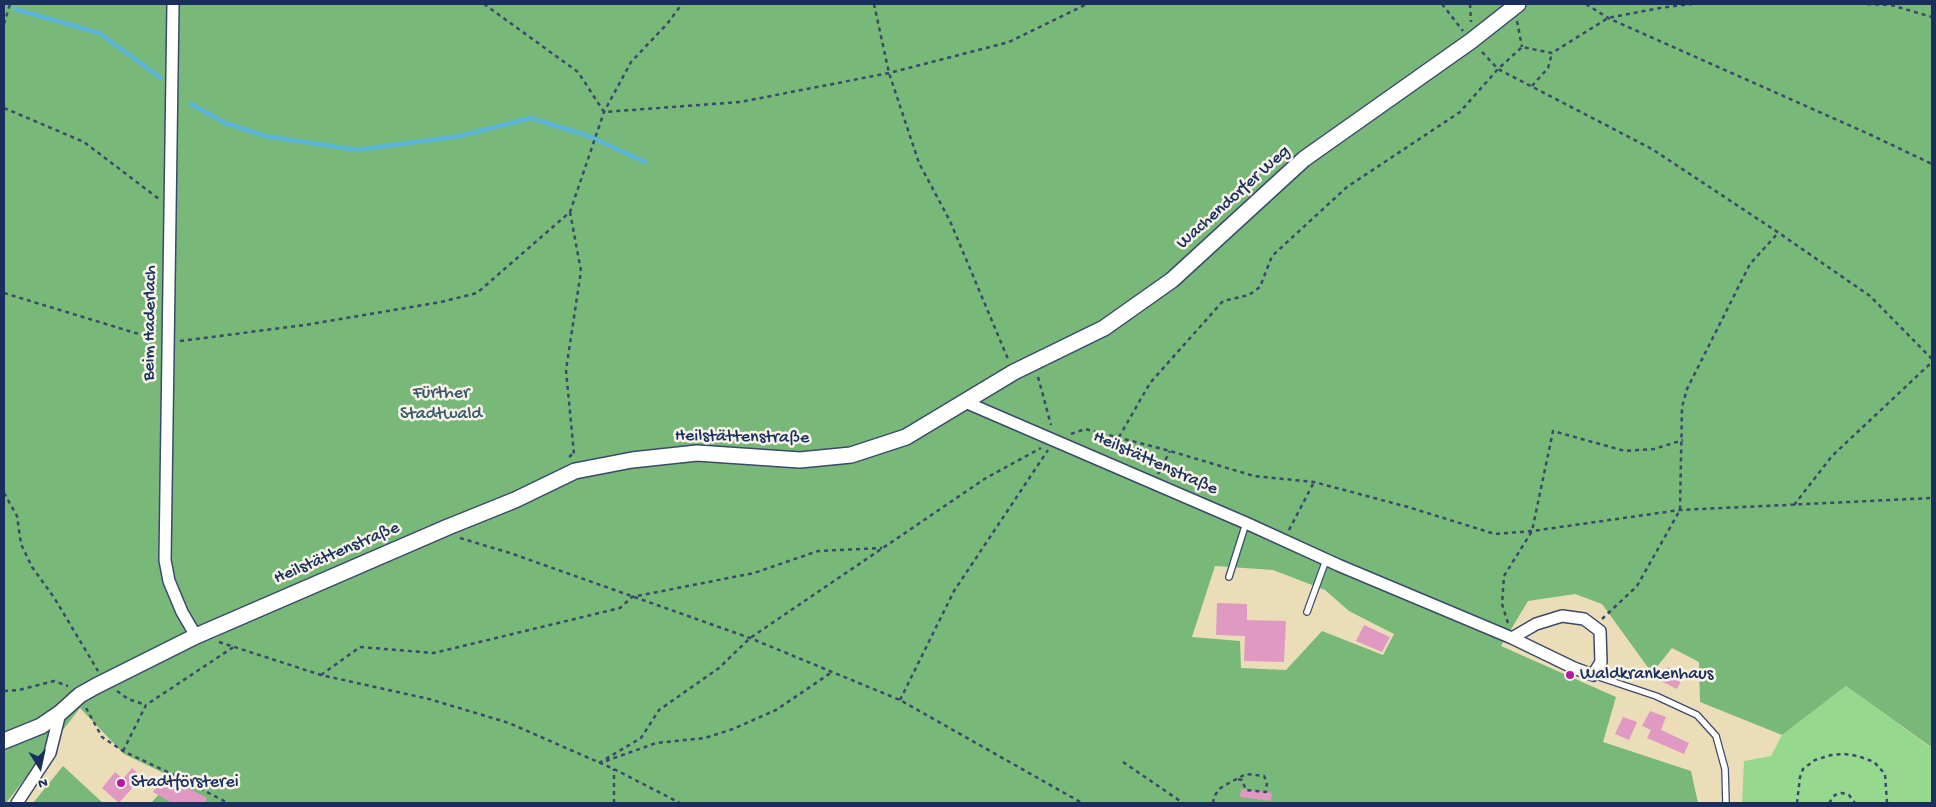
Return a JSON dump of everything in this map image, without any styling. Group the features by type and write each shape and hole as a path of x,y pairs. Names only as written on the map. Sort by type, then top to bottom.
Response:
{"street":[{"name":"Beim Haderlach","path":"173,4 165,560 169,580 182,612 196,636"},
{"name":"Wachendorfer Weg","path":"965,402 1014,372 1104,328 1172,280 1304,159 1471,41 1516,5"},
{"name":"Heilstättenstraße","path":"4,741 41,726 105,681 196,636 515,500 575,471 632,460 697,453 800,460 851,455 906,437 965,402 1326,560 1512,638 1592,675"},
{"path":"1512,638 1536,624 1562,616 1584,619 1600,632 1601,662 1592,675"},
{"path":"17,803 50,753 70,704"}],"lane":[{"path":"1229,577 1246,524"},
{"path":"1308,612 1326,560"},
{"path":"1592,675 1656,696 1697,716 1716,736 1725,769 1726,803"}],"path":[{"path":"4,24 10,4"},
{"path":"484,4 578,72 604,112"},
{"path":"575,471 566,370 581,271 570,212 604,112 632,62 667,24 682,4"},
{"path":"874,4 889,73 919,163 950,221 1014,372"},
{"path":"604,112 740,102 889,73 1009,42 1087,4"},
{"path":"1442,4 1471,41 1498,69 1652,150 1779,233 1870,296 1932,360 1832,456 1794,505"},
{"path":"1586,4 1608,18 1932,164"},
{"path":"1532,86 1548,68 1552,53 1608,18 1692,4"},
{"path":"1867,4 1890,6 1932,17"},
{"path":"1516,5 1522,47"},
{"path":"1522,47 1552,53"},
{"path":"1105,462 1150,383 1223,301 1249,295 1260,287 1272,256 1278,249 1347,187 1460,112 1498,69 1522,47"},
{"path":"4,108 84,142 170,208"},
{"path":"4,293 169,343 305,325 442,302 477,293 570,212"},
{"path":"1594,627 1637,586 1680,510 1682,408 1687,389 1750,264 1779,233"},
{"path":"900,700 954,592 1055,440 1034,362"},
{"path":"1512,638 1502,604 1504,576 1532,531 1553,431 1625,451 1654,449 1682,440"},
{"path":"1153,483 1170,450"},
{"path":"1284,540 1314,482"},
{"path":"4,493 17,516 21,544 32,567 55,599 105,681 128,699 146,705"},
{"path":"448,527 460,538 513,554 750,638 900,700 1082,803"},
{"path":"321,675 360,647 434,653 620,608 632,597 754,572 818,551 884,548"},
{"path":"123,751 146,705 235,646 321,675 429,699 509,724 614,769 680,803"},
{"path":"599,763 656,744 705,738 733,729 776,710 832,671"},
{"path":"4,691 19,690 54,681 72,687 70,704 102,737 123,751 228,803"},
{"path":"1797,803 1803,769 1815,760 1831,755 1844,754 1858,756 1874,762 1885,774 1886,803"},
{"path":"1123,762 1183,803"},
{"path":"614,769 614,803"},
{"path":"1213,803 1219,789 1236,779 1246,774 1264,776 1267,782 1266,792 1246,790 1242,780 1236,779"},
{"path":"1830,803 1835,795 1842,793 1849,795 1855,803"}],"green space":[{"name":"Fürther Stadtwald","path":"4,4 1932,4 1931,747 1846,686 1782,735 1700,702 1699,662 1672,648 1652,673 1602,604 1575,594 1528,601 1501,646 1616,697 1603,742 1691,771 1698,803 151,803 174,778 124,754 80,708 6,803 4,803","holes":["1215,566 1273,570 1325,590 1349,611 1394,634 1383,655 1322,631 1286,670 1241,668 1240,641 1192,637"]},
{"path":"1846,686 1930,747 1932,746 1932,803 1742,803 1744,761 1771,756 1782,735"},
{"path":"63,766 103,803 33,803"}],"building":[{"path":"1217,603 1247,604 1247,620 1286,621 1284,662 1244,661 1245,636 1216,635"},
{"path":"1364,625 1390,637 1382,652 1356,641"},
{"path":"1668,667 1684,675 1677,689 1661,681"},
{"path":"1650,711 1666,717 1661,730 1689,743 1684,754 1647,738 1651,730 1642,726"},
{"path":"1623,717 1637,722 1629,740 1615,734"},
{"name":"Stadtförsterei","path":"132,768 142,777 119,803 102,788 115,772 123,779"},
{"path":"163,772 183,782 182,785 207,798 205,803 172,803 153,792"},
{"path":"1241,789 1272,793 1271,801 1240,797"}],"waterway":[{"path":"15,9 99,33 161,78"},
{"path":"191,104 225,123 265,136 357,150 460,136 531,118 591,137 645,162"}],"place":[{"name":"Waldkrankenhaus","path":"1570,675"},
{"name":"Stadtförsterei","path":"121,783"}]}
